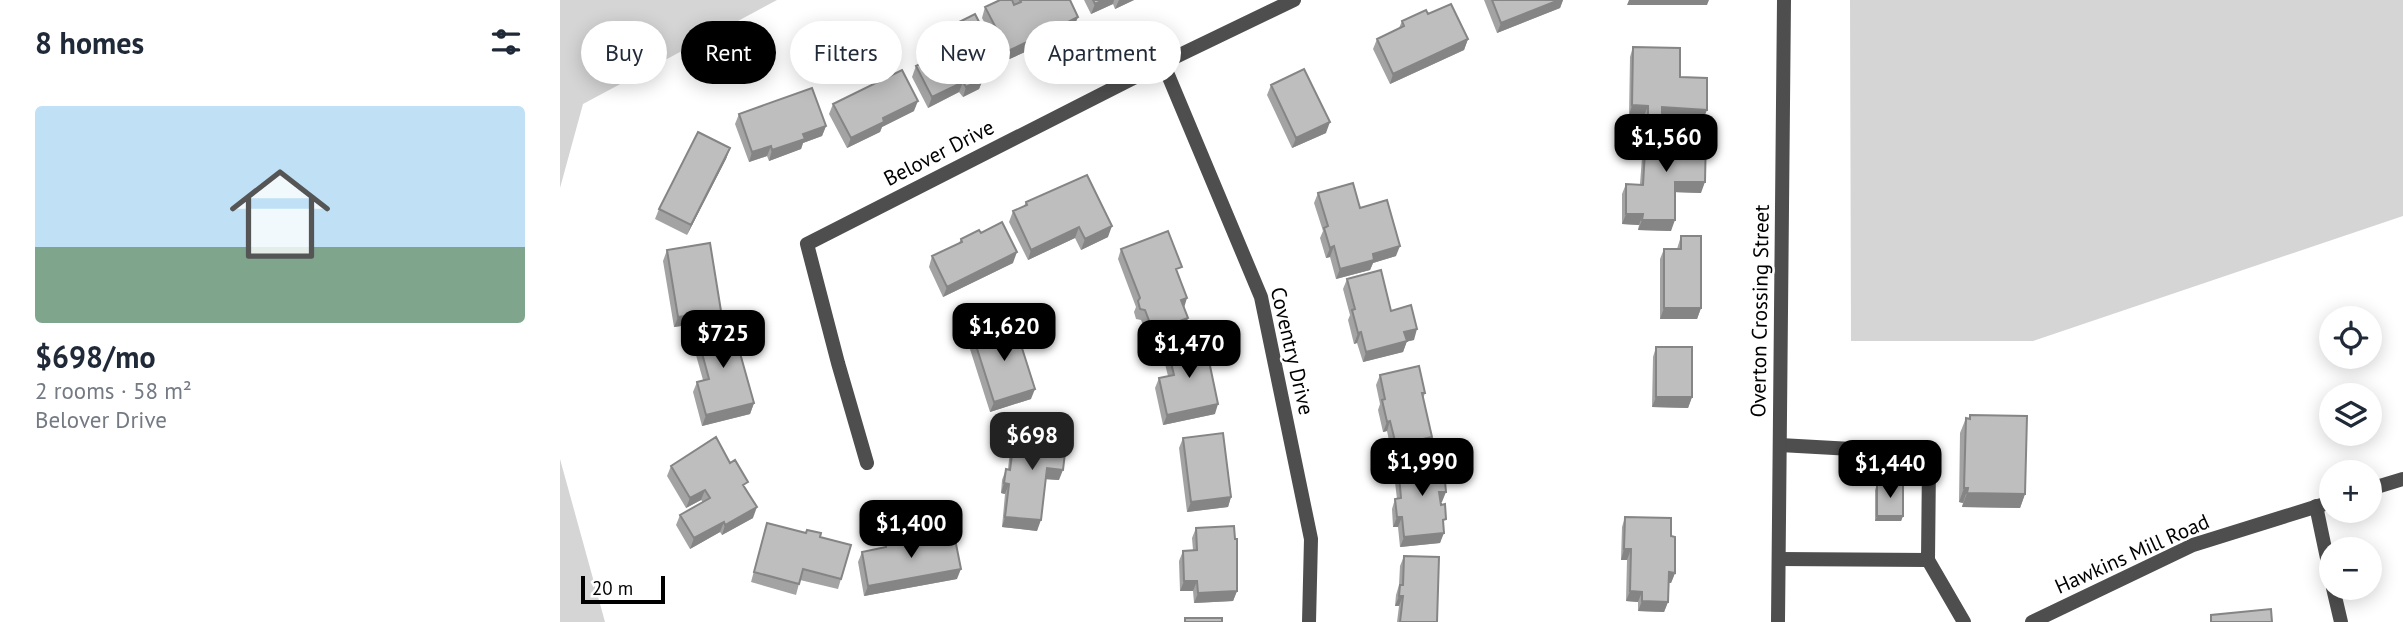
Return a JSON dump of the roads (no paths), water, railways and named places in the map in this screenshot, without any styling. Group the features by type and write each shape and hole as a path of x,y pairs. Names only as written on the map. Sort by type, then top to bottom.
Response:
{"street":[{"name":"Belover Drive","path":"1181,54 1294,0"},
{"name":"Overton Crossing Street","path":"1778,622 1784,0"},
{"name":"Belover Drive","path":"867,463 807,244 1122,84"},
{"name":"Coventry Drive","path":"1172,84 1261,297 1311,539 1309,622"},
{"path":"1780,445 1924,453 1929,463 1928,560 1964,622"},
{"path":"2382,485 2403,479"},
{"name":"Hawkins Mill Road","path":"2032,622 2193,545 2319,505"},
{"path":"2316,506 2323,537"},
{"path":"1779,559 1928,560"},
{"path":"2336,600 2341,622"}]}
